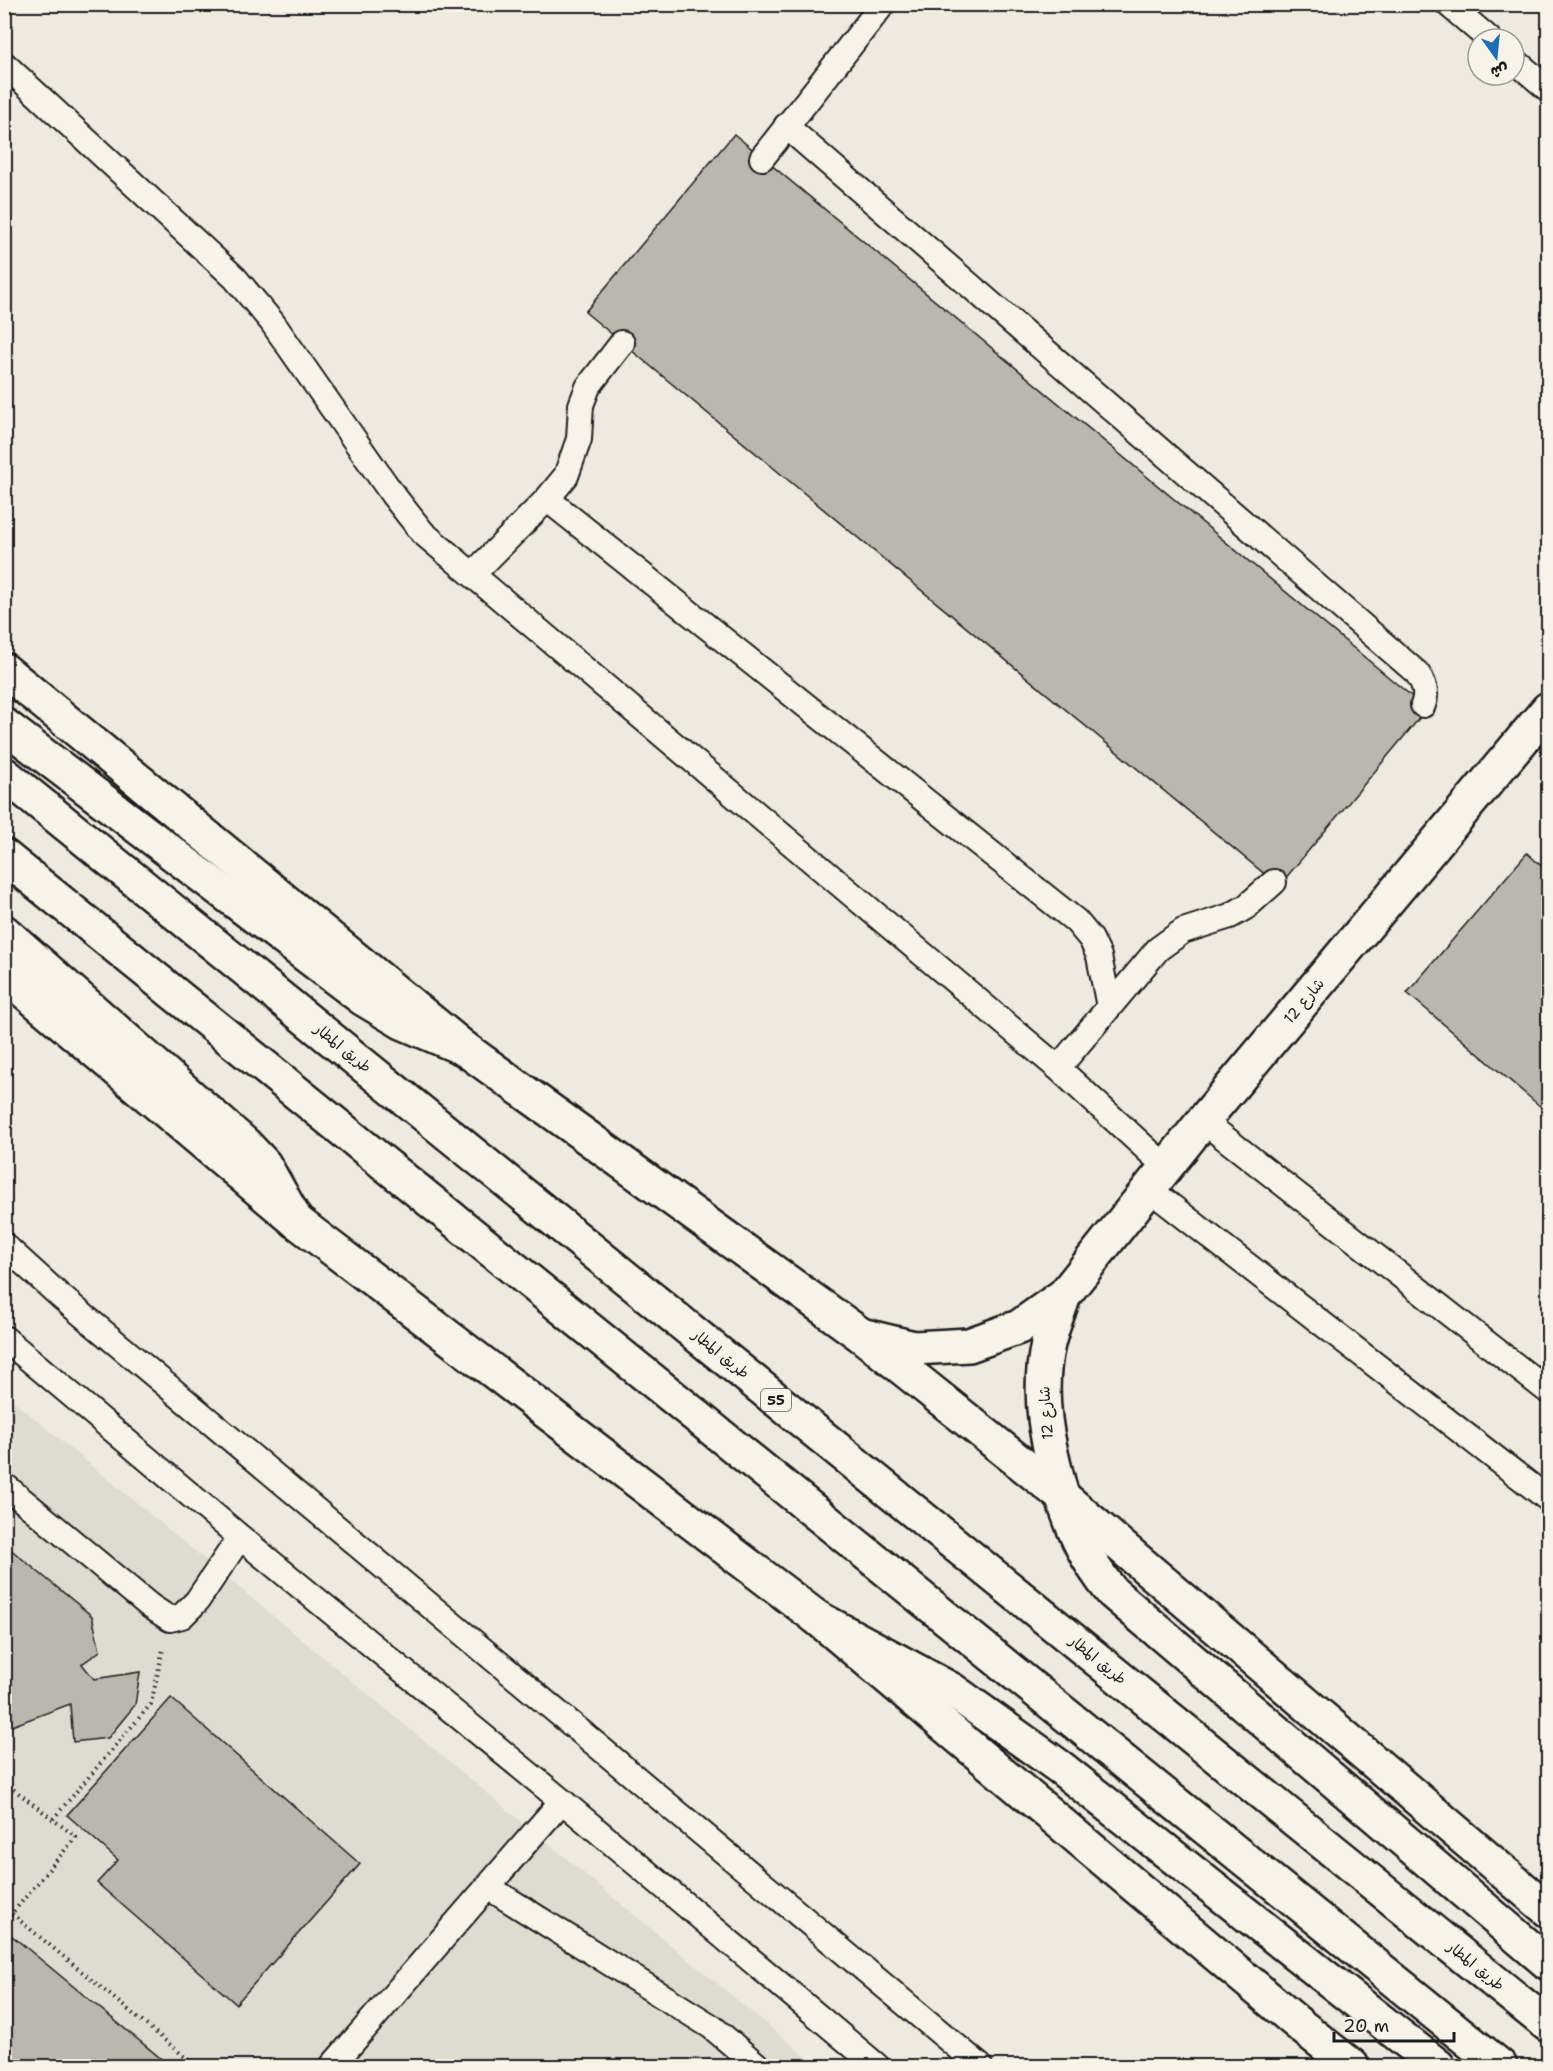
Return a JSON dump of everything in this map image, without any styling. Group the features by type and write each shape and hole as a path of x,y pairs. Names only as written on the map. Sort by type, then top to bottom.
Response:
{"main road":[{"path":"4,670 465,1049 861,1335 1062,1496 1548,1910"},
{"name":"شارع 12","path":"861,1335 914,1348 969,1345 1019,1327 1064,1295 1203,1121 1548,710"},
{"path":"4,725 362,998 402,1022 465,1049"},
{"name":"طريق المطار","path":"4,774 1548,2025"},
{"path":"4,856 1500,2067"},
{"path":"4,932 246,1145 264,1164 296,1221"},
{"path":"4,974 296,1221 816,1617 1300,2026 1352,2067"},
{"name":"شارع 12","path":"1064,1295 1048,1345 1042,1396 1049,1448 1062,1496 1081,1548 1095,1571 1112,1592 1548,1963"},
{"path":"816,1617 952,1690 1025,1742 1438,2067"}],"lane":[{"path":"762,158 883,4"},
{"path":"1448,4 1475,27"},
{"path":"4,64 235,278 272,322 393,495 423,533 1058,1068 1157,1178 1548,1499"},
{"path":"1526,70 1548,88"},
{"path":"786,126 1416,673 1422,680 1425,690 1423,705"},
{"path":"473,574 547,499 566,476 579,439 581,405 588,387 622,343"},
{"path":"547,499 1076,921 1091,939 1099,956 1109,1007"},
{"path":"1058,1068 1158,949 1170,939 1197,925 1230,916 1246,907 1274,882"},
{"path":"1203,1121 1548,1391"},
{"path":"4,1245 60,1296 980,2067"},
{"path":"4,1338 240,1537 562,1801 877,2067"},
{"path":"4,1485 150,1606 170,1619 182,1617 197,1601 240,1537"},
{"path":"332,2067 562,1801"},
{"path":"488,1887 712,2027 758,2067"}],"path":[{"path":"53,1819 150,1704 170,1619"},
{"path":"4,1782 76,1837 4,1923"},
{"path":"12,1914 196,2067"}],"shaded area":[{"path":"5,1394 817,2066 5,2066"}],"building":[{"path":"734,134 1427,709 1279,886 585,312"},
{"path":"1527,853 1548,872 1548,1113 1407,993"},
{"path":"4,1544 92,1616 100,1651 82,1664 94,1679 140,1672 135,1705 108,1738 73,1742 70,1704 4,1729"},
{"path":"171,1698 360,1864 236,2004 97,1883 118,1860 67,1815"},
{"path":"11,1935 170,2066 4,2066 4,1942"}]}
